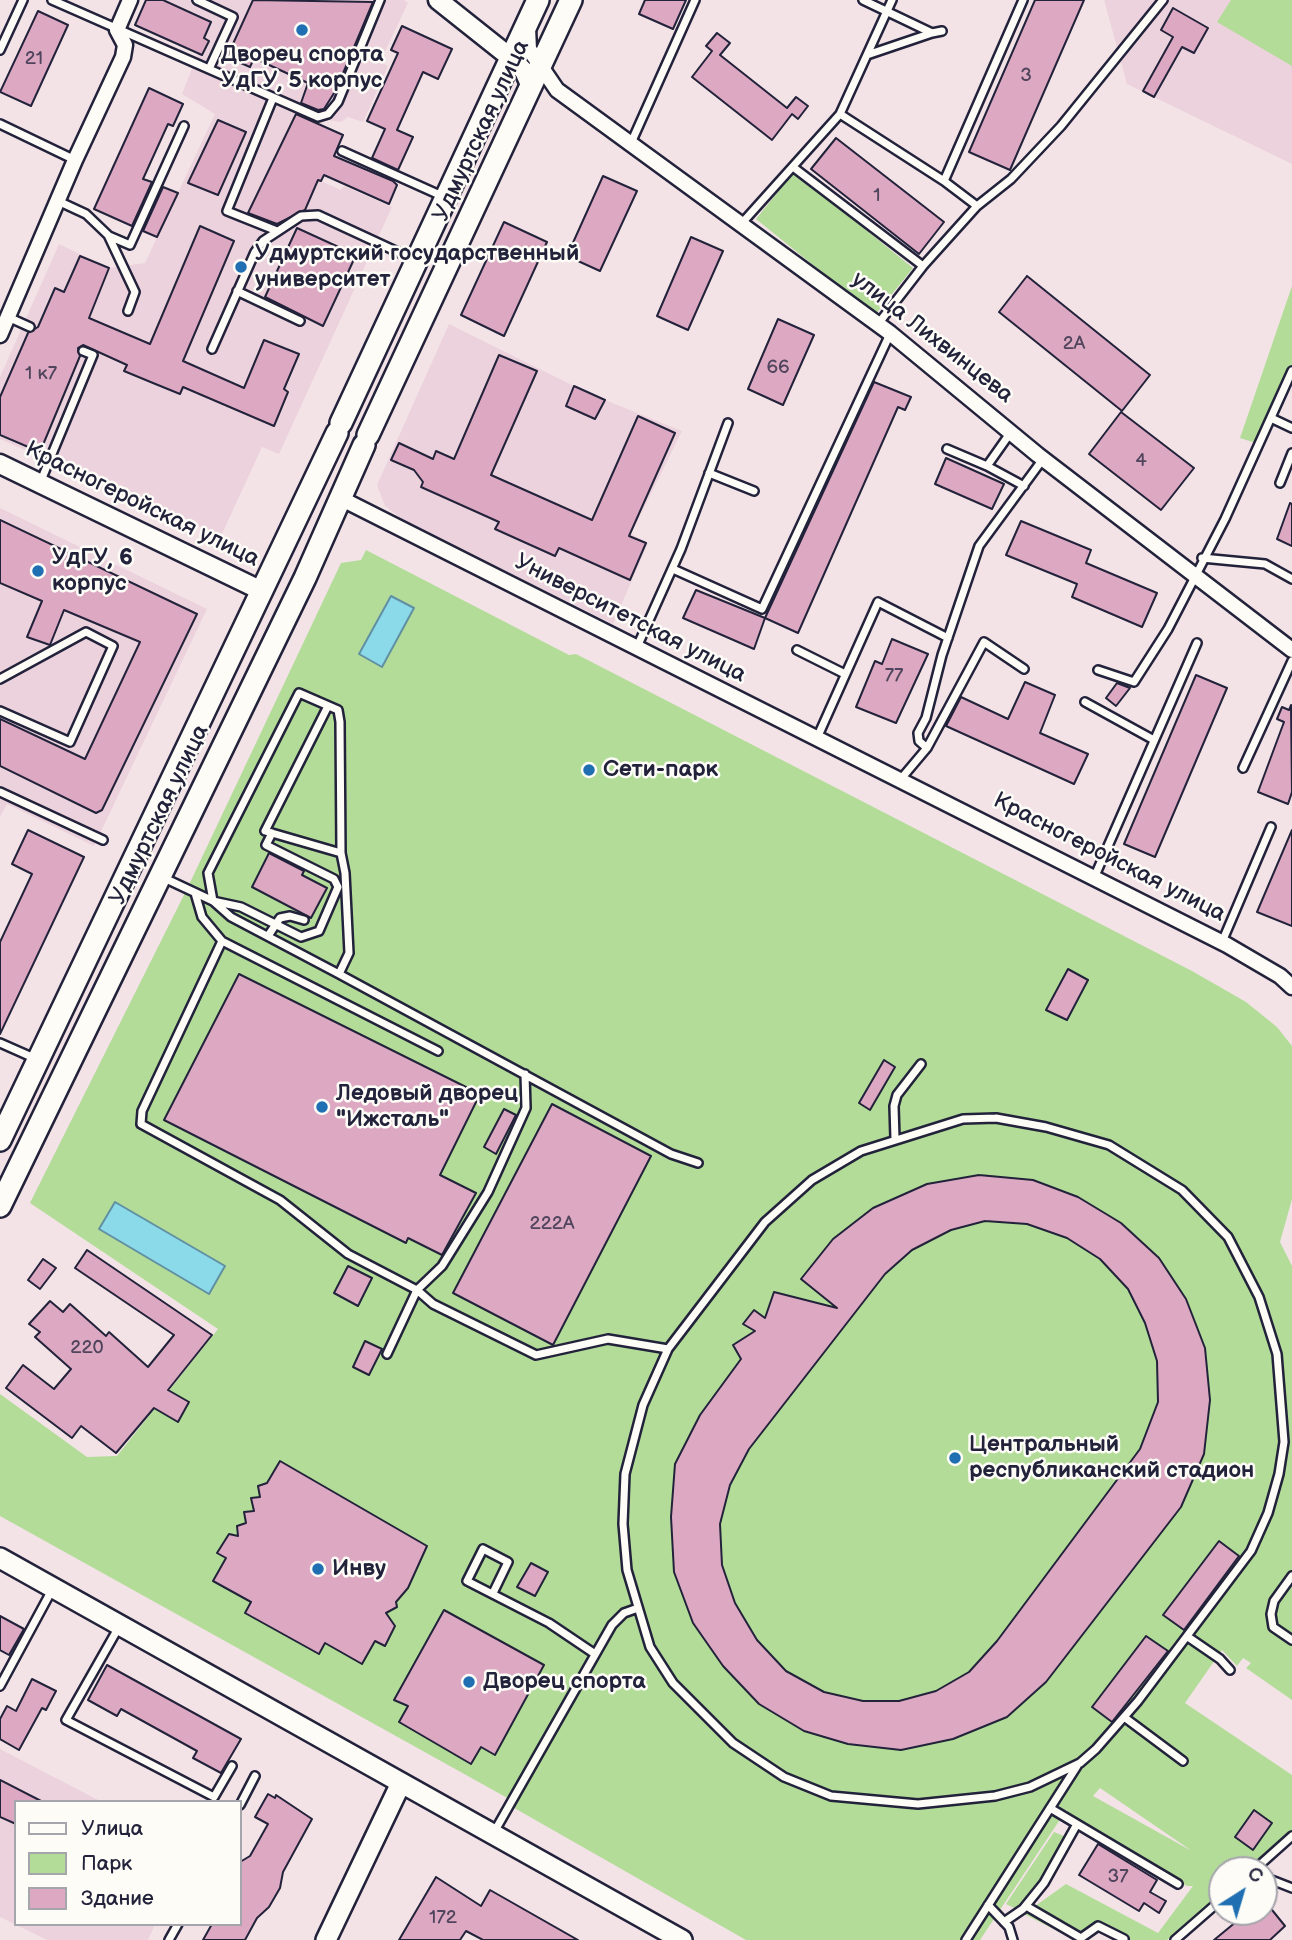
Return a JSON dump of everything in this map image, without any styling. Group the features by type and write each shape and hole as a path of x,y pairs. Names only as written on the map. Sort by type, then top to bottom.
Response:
{"main road":[{"name":"Удмуртская улица","path":"0,1140 339,428 538,0"},
{"name":"Удмуртская улица","path":"0,1206 340,498 571,0"},
{"path":"444,201 471,218"},
{"path":"51,1033 78,1045"},
{"path":"0,1558 682,1940"},
{"path":"326,1940 401,1783"}],"street":[{"path":"0,335 75,160 123,57 125,45 117,30 130,0"},
{"path":"438,0 524,71 535,77"},
{"path":"527,23 535,77"},
{"name":"улица Лихвинцева","path":"535,77 742,223 884,329 1043,459 1292,650"},
{"name":"Красногеройская улица","path":"0,464 262,591"},
{"name":"Университетская улица","path":"340,498 900,780"},
{"name":"Красногеройская улица","path":"900,780 1222,943 1280,976 1292,987"}],"lane":[{"path":"0,50 23,0"},
{"path":"52,0 310,115 328,114 338,102 380,0"},
{"path":"197,0 233,17 209,69"},
{"path":"631,143 695,0"},
{"path":"863,0 932,33"},
{"path":"742,223 840,114 892,0"},
{"path":"944,181 1023,0"},
{"path":"673,569 762,609 884,329 923,266 977,206 1012,179 1061,126 1163,0"},
{"path":"867,55 942,31"},
{"path":"273,98 227,211 277,231"},
{"path":"840,114 944,181 977,206"},
{"path":"0,124 75,160"},
{"path":"57,201 86,214 109,236 130,245 184,125"},
{"path":"342,150 444,201"},
{"path":"793,167 923,266"},
{"path":"212,349 255,252 277,231 301,216 318,215 416,260"},
{"path":"109,236 135,292 128,311"},
{"path":"237,291 300,321"},
{"path":"8,317 30,327"},
{"path":"40,484 93,355 83,351"},
{"path":"1098,670 1135,682 1168,629 1202,558 1225,519 1292,371"},
{"path":"1271,418 1292,428"},
{"path":"637,647 673,569 728,423"},
{"path":"986,466 1011,432"},
{"path":"947,449 1024,486"},
{"path":"1280,483 1292,453"},
{"path":"926,748 919,741 918,733 929,708 948,638 979,546 1043,459"},
{"path":"709,473 754,491"},
{"path":"1202,558 1265,564 1292,579"},
{"path":"817,738 878,602 948,638"},
{"path":"0,679 86,632 113,646 70,742 0,711"},
{"path":"900,780 926,748 984,642 1024,669"},
{"path":"1094,878 1197,643"},
{"path":"797,650 845,674"},
{"path":"1243,768 1292,661"},
{"path":"339,974 349,953 345,873 341,853 340,722 338,710 299,693 208,873 213,901 231,917 671,1154 698,1163"},
{"path":"1084,702 1154,740"},
{"path":"328,706 264,831 341,853"},
{"path":"0,792 103,840"},
{"path":"1222,943 1271,827"},
{"path":"160,876 213,901 241,907 301,937 319,931 338,887 334,879 266,845 272,833"},
{"path":"195,893 202,917 222,941 438,1051"},
{"path":"268,936 274,924 290,916 304,920"},
{"path":"222,941 142,1111 141,1124 280,1200 348,1254 417,1290 433,1304 536,1355 608,1339 668,1349"},
{"path":"0,1043 38,1060"},
{"path":"895,1139 894,1105 897,1095 921,1064"},
{"path":"387,1354 417,1290 442,1266 488,1192 526,1108 525,1074"},
{"path":"996,1118 1046,1127 1099,1142 1132,1157 1182,1190 1228,1237 1243,1262 1265,1311 1277,1353 1284,1442 1268,1513 1251,1551 1188,1637 1096,1749 1077,1765 1030,1787 995,1796 918,1804 831,1796 784,1777 733,1743 703,1715 674,1683 650,1647 627,1570 623,1524 625,1474 643,1405 668,1349 765,1222 812,1180 862,1151 895,1139 962,1119 996,1118"},
{"path":"493,1593 508,1562 484,1549 467,1581 549,1622 595,1654"},
{"path":"1292,1576 1274,1601 1271,1615 1273,1627 1292,1640"},
{"path":"0,1686 2,1675 53,1588"},
{"path":"492,1835 612,1625 624,1613 638,1608"},
{"path":"120,1625 66,1720 214,1797 232,1766"},
{"path":"1188,1637 1220,1659 1230,1670"},
{"path":"1124,1717 1183,1761"},
{"path":"966,1940 1077,1765"},
{"path":"242,1801 255,1776"},
{"path":"1050,1808 1178,1884"},
{"path":"1004,1922 1026,1906 1044,1883 1077,1824"},
{"path":"1270,1856 1292,1836"},
{"path":"988,1905 1004,1922 1013,1940"},
{"path":"1026,1906 1082,1938 1098,1926 1124,1939"},
{"path":"1175,1940 1208,1911"}],"shaded area":[{"name":"Удмуртский государственный университет","path":"145,0 404,0 408,3 380,62 388,66 363,122 348,117 341,122 328,120 321,124 297,113 284,138 296,145 318,180 341,190 344,186 392,207 279,454 262,447 221,536 0,439 0,377 59,244 109,268 145,263 215,114 182,94 198,53 135,25"},
{"path":"1104,0 1292,0 1292,164 1127,84"},
{"name":"Удмуртский государственный университет","path":"449,324 574,386 566,406 595,419 605,400 682,431 631,534 648,543 613,624 405,521 385,506 377,485"},
{"path":"0,508 207,609 94,846 7,804 0,817"},
{"path":"0,1749 98,1800 14,1800 14,1924 0,1917"},
{"path":"18,1926 154,1926 148,1940 47,1940"}],"green space":[{"path":"1231,0 1292,0 1292,66 1217,22"},
{"path":"794,172 913,268 875,315 756,219"},
{"path":"1292,286 1292,364 1259,444 1240,438"},
{"path":"366,550 569,655 576,654 1192,971 1246,1002 1277,1027 1292,1046 1292,1199 1280,1242 1292,1266 1292,1700 1246,1668 1251,1663 1243,1658 1237,1666 1222,1650 1185,1703 1292,1775 1292,1833 1266,1856 1208,1856 1208,1906 1167,1940 1130,1940 1097,1921 1073,1939 1024,1914 1066,1884 1158,1933 1193,1886 1187,1886 1076,1822 1067,1814 1067,1809 980,1940 746,1940 509,1805 511,1800 0,1516 0,1394 87,1457 117,1456 218,1329 30,1203 187,889 341,563 361,560","holes":["1100,1788 1190,1850 1093,1796"]},
{"path":"1054,1832 1064,1836 1041,1880 1018,1910 1006,1904"}],"water":[{"path":"391,596 414,608 382,667 359,654"},
{"path":"115,1202 225,1266 209,1294 99,1229"}],"building":[{"path":"146,0 163,0 211,22 204,38 209,41 202,55 135,25"},
{"name":"Дворец спорта УдГУ, 5 корпус","path":"253,0 373,2 336,90 324,109 318,110 301,103 308,83 254,58 250,67 227,57"},
{"path":"645,0 686,0 673,29 639,14"},
{"path":"1035,0 1084,0 1010,170 969,152"},
{"path":"1173,8 1208,28 1194,53 1182,47 1154,97 1143,91 1173,37 1161,30"},
{"path":"38,11 68,25 31,106 0,92"},
{"path":"402,26 452,49 438,79 423,72 397,130 413,137 398,170 372,158 385,129 367,121 398,53 391,50"},
{"path":"717,33 730,43 720,55 787,108 796,97 808,106 798,119 792,114 772,140 692,77 712,51 706,46"},
{"path":"149,88 183,104 173,126 168,124 143,179 152,182 132,226 94,209"},
{"path":"296,114 343,135 334,156 393,181 397,185 389,204 324,175 321,181 318,180 305,210 277,224 248,213"},
{"path":"218,120 246,132 218,195 188,183"},
{"path":"836,138 944,222 919,254 811,169"},
{"path":"603,176 637,191 600,271 567,256"},
{"path":"163,187 178,193 157,237 143,231"},
{"path":"504,222 547,242 504,336 461,315"},
{"path":"200,226 234,241 183,361 244,388 264,340 299,354 284,389 288,392 274,426 183,387 180,394 124,371 127,365 83,345 78,348 80,356 40,452 0,435 0,397 28,333 38,327 55,288 64,292 80,256 109,268 89,318 150,344"},
{"path":"297,228 356,255 323,326 265,297"},
{"path":"691,237 723,251 688,330 657,316"},
{"path":"1027,276 1150,375 1122,411 999,312"},
{"path":"778,319 814,335 783,405 748,389"},
{"path":"499,355 537,371 491,475 592,520 638,416 675,433 629,536 646,543 630,580 559,548 555,556 495,529 499,522 421,487 423,482 414,470 391,460 399,443 433,459 436,451 454,459"},
{"path":"874,382 911,397 905,410 898,407 798,633 765,618"},
{"path":"574,386 605,400 595,419 566,406"},
{"path":"1121,412 1194,468 1161,510 1089,454"},
{"path":"946,458 1004,484 992,509 935,484"},
{"path":"1290,503 1292,504 1292,546 1277,539"},
{"path":"0,520 197,614 102,810 96,813 0,766 0,719 85,759 140,642 64,610 50,645 27,637 42,601 0,583"},
{"path":"1021,521 1091,550 1086,563 1157,593 1142,627 1072,597 1077,584 1006,555"},
{"path":"696,590 765,618 754,649 683,618"},
{"path":"892,639 928,654 896,723 856,707 875,661 882,664"},
{"path":"1196,675 1227,688 1155,857 1124,844"},
{"path":"1025,682 1055,695 1040,733 1088,754 1074,784 946,726 961,697 1008,719"},
{"path":"1117,683 1130,688 1116,706 1106,698"},
{"path":"1291,705 1292,792 1288,804 1258,792 1284,722 1277,719 1282,707 1289,710"},
{"path":"28,830 84,857 0,1034 0,942 32,874 12,864"},
{"path":"1292,830 1292,926 1257,912"},
{"path":"269,853 304,871 302,875 327,888 311,918 252,887"},
{"path":"1068,969 1088,980 1067,1020 1046,1010"},
{"name":"Ледовый дворец \"Ижсталь\"","path":"239,974 480,1094 440,1175 476,1193 442,1255 408,1238 406,1243 164,1120"},
{"path":"884,1060 895,1067 870,1110 859,1103"},
{"path":"552,1104 651,1156 553,1345 453,1293"},
{"path":"504,1109 516,1115 496,1154 484,1147"},
{"path":"979,1175 1033,1180 1078,1197 1121,1223 1159,1258 1186,1299 1205,1348 1210,1400 1204,1454 1181,1507 1046,1682 1007,1717 953,1739 901,1750 848,1744 804,1731 759,1704 723,1666 693,1623 674,1572 671,1517 675,1464 700,1415 741,1359 733,1345 755,1331 743,1324 754,1310 765,1318 774,1292 837,1308 801,1279 833,1239 873,1208 927,1184","holes":["985,1221 1027,1224 1067,1238 1100,1259 1128,1289 1145,1323 1157,1361 1158,1402 1140,1449 997,1641 969,1672 936,1691 899,1701 863,1701 824,1692 786,1671 757,1640 735,1603 722,1565 720,1524 730,1485 749,1449 885,1274 912,1250 951,1230"]},
{"path":"87,1250 212,1335 168,1390 189,1402 178,1422 154,1408 116,1453 81,1426 72,1438 6,1388 23,1365 54,1389 71,1369 35,1337 40,1332 29,1324 50,1301 63,1312 70,1304 106,1336 109,1332 148,1367 174,1335 75,1268"},
{"path":"43,1259 56,1268 40,1289 28,1280"},
{"path":"348,1266 372,1278 358,1306 334,1293"},
{"path":"365,1341 382,1349 369,1375 353,1367"},
{"name":"Инву","path":"280,1461 427,1546 408,1588 396,1602 397,1607 386,1613 395,1626 385,1646 375,1641 362,1664 325,1643 319,1654 245,1613 251,1602 213,1581 226,1558 217,1553 229,1534 238,1536 237,1526 246,1523 244,1512 254,1511 251,1498 260,1497 258,1486 267,1483"},
{"path":"1219,1541 1239,1556 1184,1630 1163,1615"},
{"path":"531,1563 548,1572 535,1596 517,1587"},
{"name":"Дворец спорта","path":"444,1610 544,1665 495,1755 481,1747 471,1764 399,1722 408,1706 394,1700"},
{"path":"0,1616 24,1629 9,1655 0,1650"},
{"path":"1146,1636 1168,1651 1112,1722 1092,1707"},
{"path":"107,1665 241,1739 221,1773 193,1758 197,1751 121,1709 117,1716 88,1700"},
{"path":"32,1679 56,1691 46,1710 42,1708 19,1750 0,1739 0,1719 7,1706 16,1711"},
{"path":"0,1780 39,1800 14,1800 14,1823 0,1817"},
{"path":"268,1794 275,1798 276,1795 312,1819 283,1872 280,1888 269,1907 257,1918 245,1940 203,1940 211,1926 242,1926 242,1861 250,1856 268,1824 255,1817"},
{"path":"1254,1810 1272,1823 1253,1850 1235,1837"},
{"path":"1098,1844 1157,1880 1150,1892 1166,1901 1159,1913 1144,1903 1139,1911 1079,1875"},
{"path":"436,1877 481,1906 490,1890 578,1940 483,1940 466,1931 460,1940 399,1940"},
{"path":"1278,1917 1285,1926 1270,1940 1214,1940 1231,1926 1278,1926"}],"place":[{"name":"Дворец спорта УдГУ, 5 корпус","path":"302,30"},
{"name":"Удмуртский государственный университет","path":"241,267"},
{"name":"УдГУ, 6 корпус","path":"38,571"},
{"name":"Сети-парк","path":"589,770"},
{"name":"Ледовый дворец \"Ижсталь\"","path":"322,1107"},
{"name":"Центральный республиканский стадион","path":"955,1458"},
{"name":"Инву","path":"318,1569"},
{"name":"Дворец спорта","path":"469,1682"}]}
